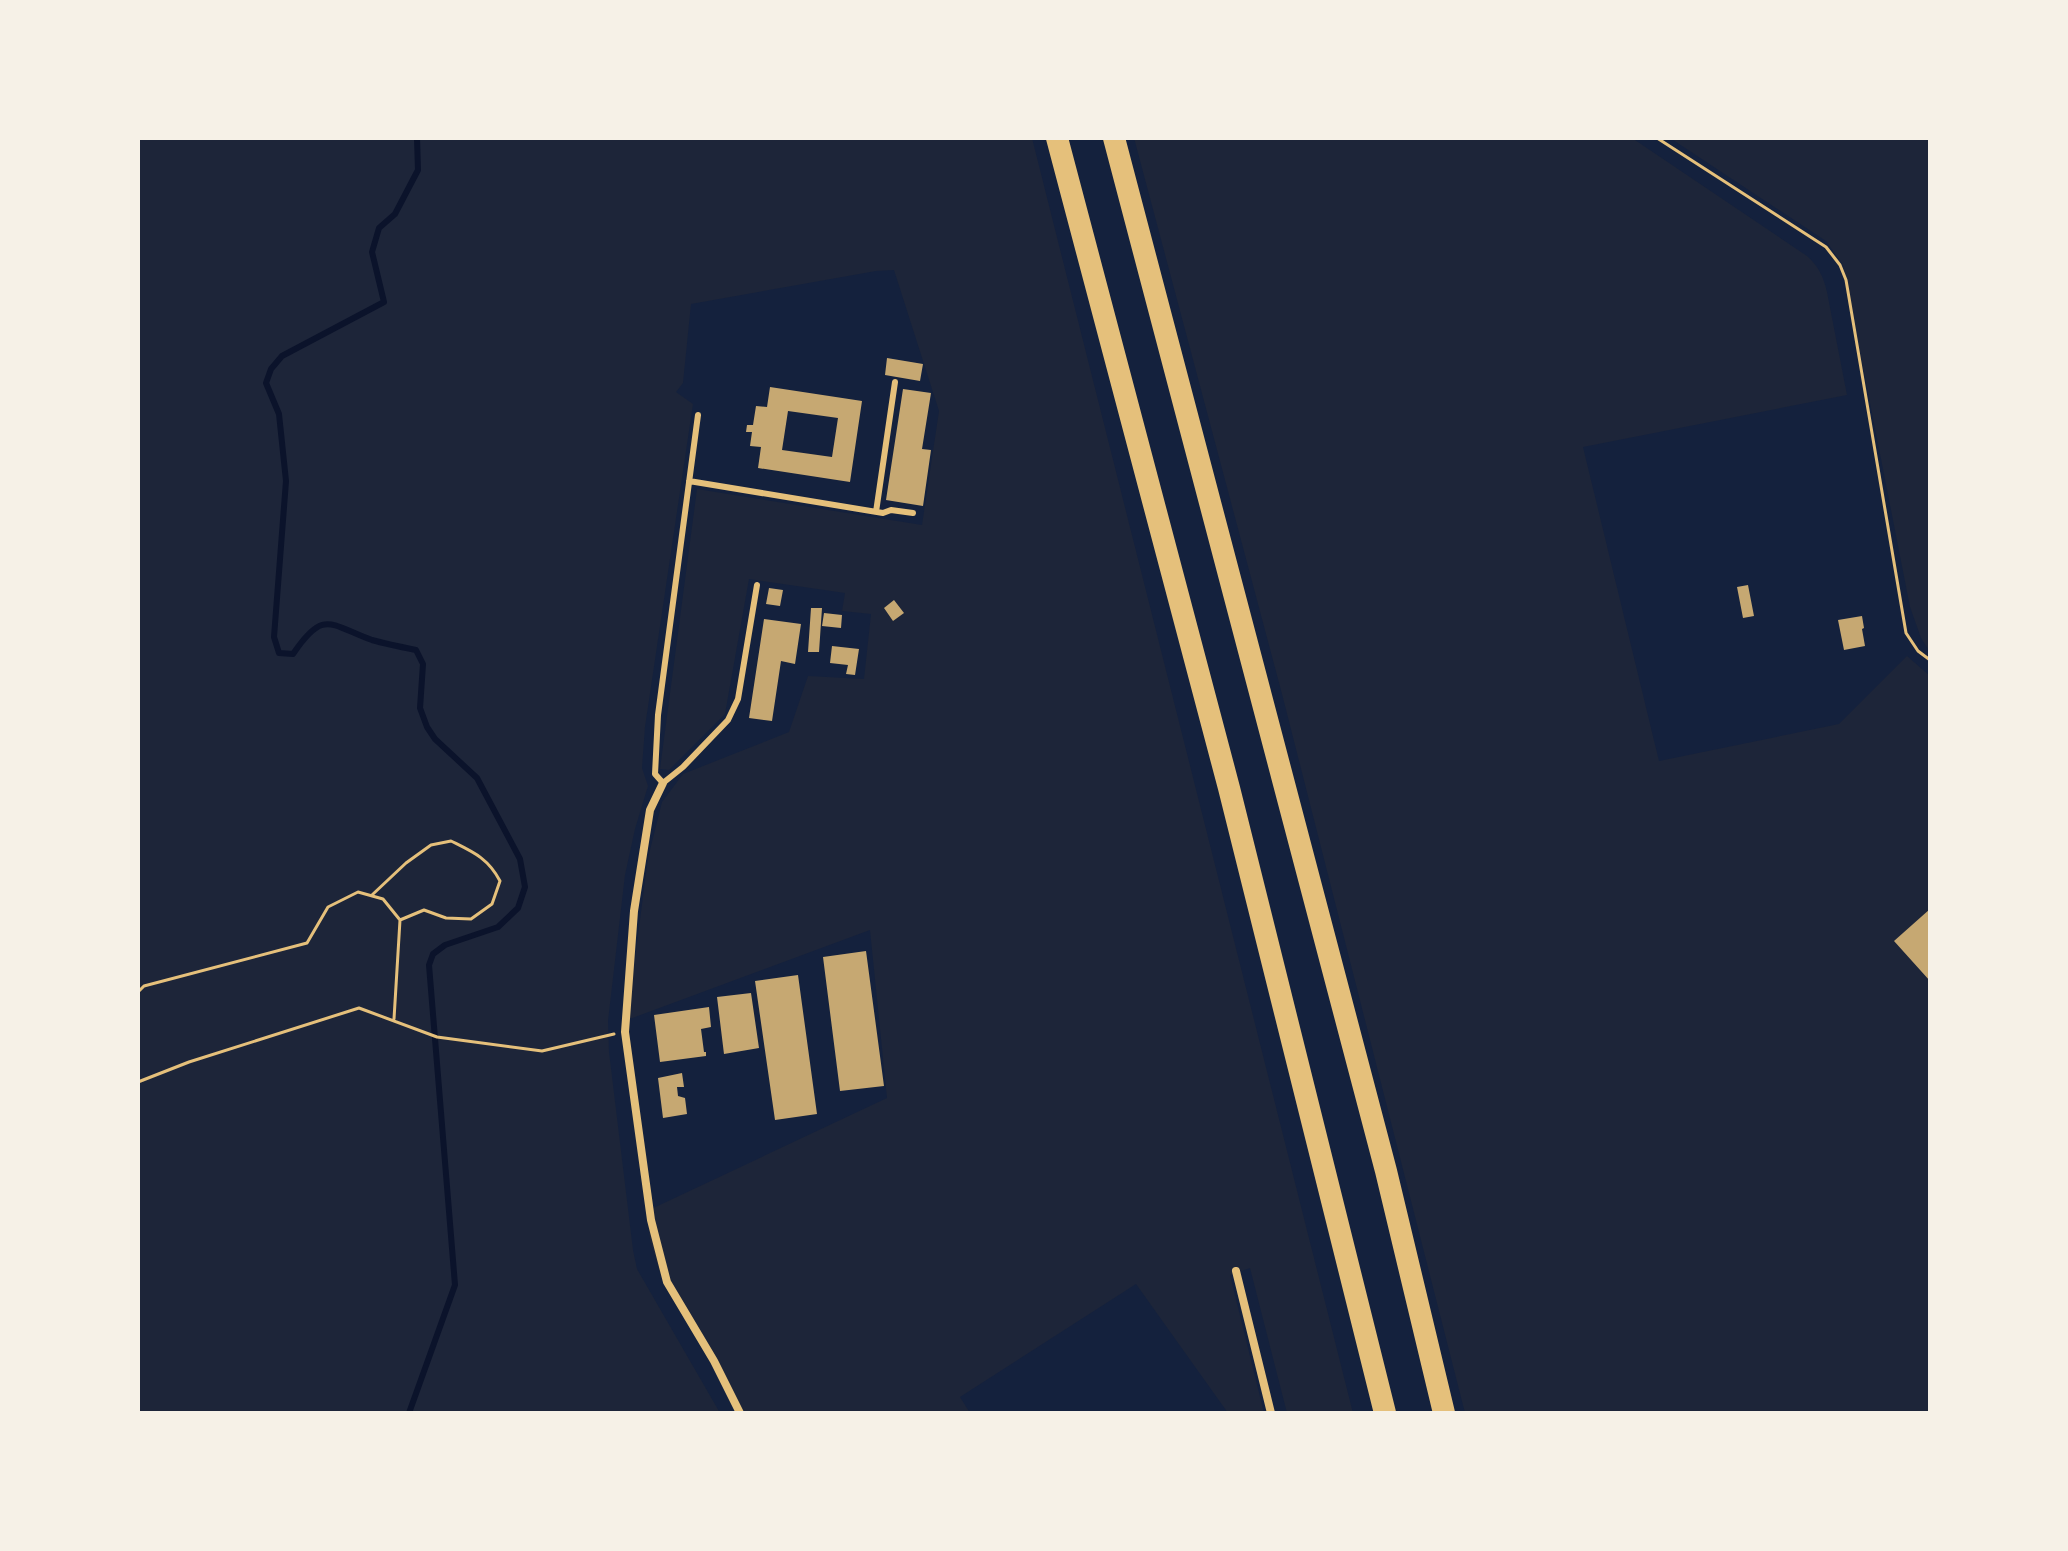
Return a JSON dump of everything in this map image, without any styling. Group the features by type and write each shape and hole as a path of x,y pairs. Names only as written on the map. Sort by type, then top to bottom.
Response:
{"highway":[{"path":"1057,138 1229,788 1385,1413"},
{"path":"1114,138 1370,1109 1444,1413"}],"street":[{"path":"663,783 650,810 634,911 625,1032 651,1220 667,1282 714,1361 740,1413"},
{"path":"1236,1271 1271,1413"}],"lane":[{"path":"876,512 895,382"},
{"path":"698,415 658,715 655,774 663,783 719,730 733,710 738,699 757,585"},
{"path":"689,481 876,512 891,510 913,513"}],"path":[{"path":"1657,138 1826,247 1840,265 1846,280 1906,633 1918,651 1930,660"},
{"path":"372,895 406,863 431,845 451,841 492,865 500,881 492,904 471,919 446,918 424,910 400,920"},
{"path":"138,992 144,986 307,943 328,907 358,892 383,899 400,920 393,1020"},
{"path":"138,1082 189,1062 359,1008 437,1037 542,1051 625,1032"}],"shaded area":[{"path":"138,138 1032,138 1353,1413 1287,1413 1250,1268 1230,1275 1264,1413 1228,1413 1136,1284 960,1397 970,1413 745,1413 661,1276 650,1240 647,1211 887,1098 870,930 627,1020 648,858 662,802 683,774 789,732 808,676 864,679 871,614 842,611 845,593 749,579 725,714 669,770 660,769 697,489 922,525 939,411 894,270 691,304 683,383 676,392 693,404 645,727 642,768 648,786 625,875 608,1021 609,1052 637,1269 720,1413 138,1413"},
{"path":"1134,138 1632,138 1807,256 1818,268 1827,292 1847,395 1583,447 1659,761 1839,724 1907,656 1930,676 1930,1413 1465,1413 1282,694"},
{"path":"1670,138 1930,138 1930,652 1921,638 1910,607 1843,265 1826,241"}],"building":[{"path":"887,358 923,364 920,381 885,375"},
{"path":"770,387 862,401 850,482 758,468 761,447 750,446 752,432 746,432 747,425 753,425 756,406 767,407","holes":["788,411 838,418 832,457 782,450"]},
{"path":"903,389 931,393 922,449 931,450 923,506 886,500"},
{"path":"1748,585 1754,616 1743,618 1737,587"},
{"path":"769,588 783,590 780,606 766,604"},
{"path":"894,600 904,613 893,621 884,608"},
{"path":"811,608 822,608 819,652 808,652"},
{"path":"824,613 842,615 841,628 822,626"},
{"path":"1862,616 1865,646 1844,650 1838,620"},
{"path":"764,619 801,624 795,664 781,661 772,721 749,718"},
{"path":"832,646 859,649 855,675 846,674 848,665 830,663"},
{"path":"1930,909 1930,981 1894,941"},
{"path":"866,951 884,1086 840,1091 823,957"},
{"path":"798,975 817,1114 775,1120 755,981"},
{"path":"751,993 759,1048 724,1054 717,997"},
{"path":"709,1007 711,1027 701,1029 706,1056 660,1062 654,1015"},
{"path":"682,1073 684,1087 677,1087 678,1096 685,1098 687,1114 663,1118 658,1078"}],"waterway":[{"path":"409,1413 455,1285 429,965 433,954 445,945 498,927 518,908 525,887 520,859 477,778 435,739 427,727 420,708 423,664 416,650 372,640 328,624 313,630 293,654 279,653 274,637 286,481 279,414 266,383 271,369 282,356 384,302 372,252 379,228 395,214 418,170 417,138"}]}
